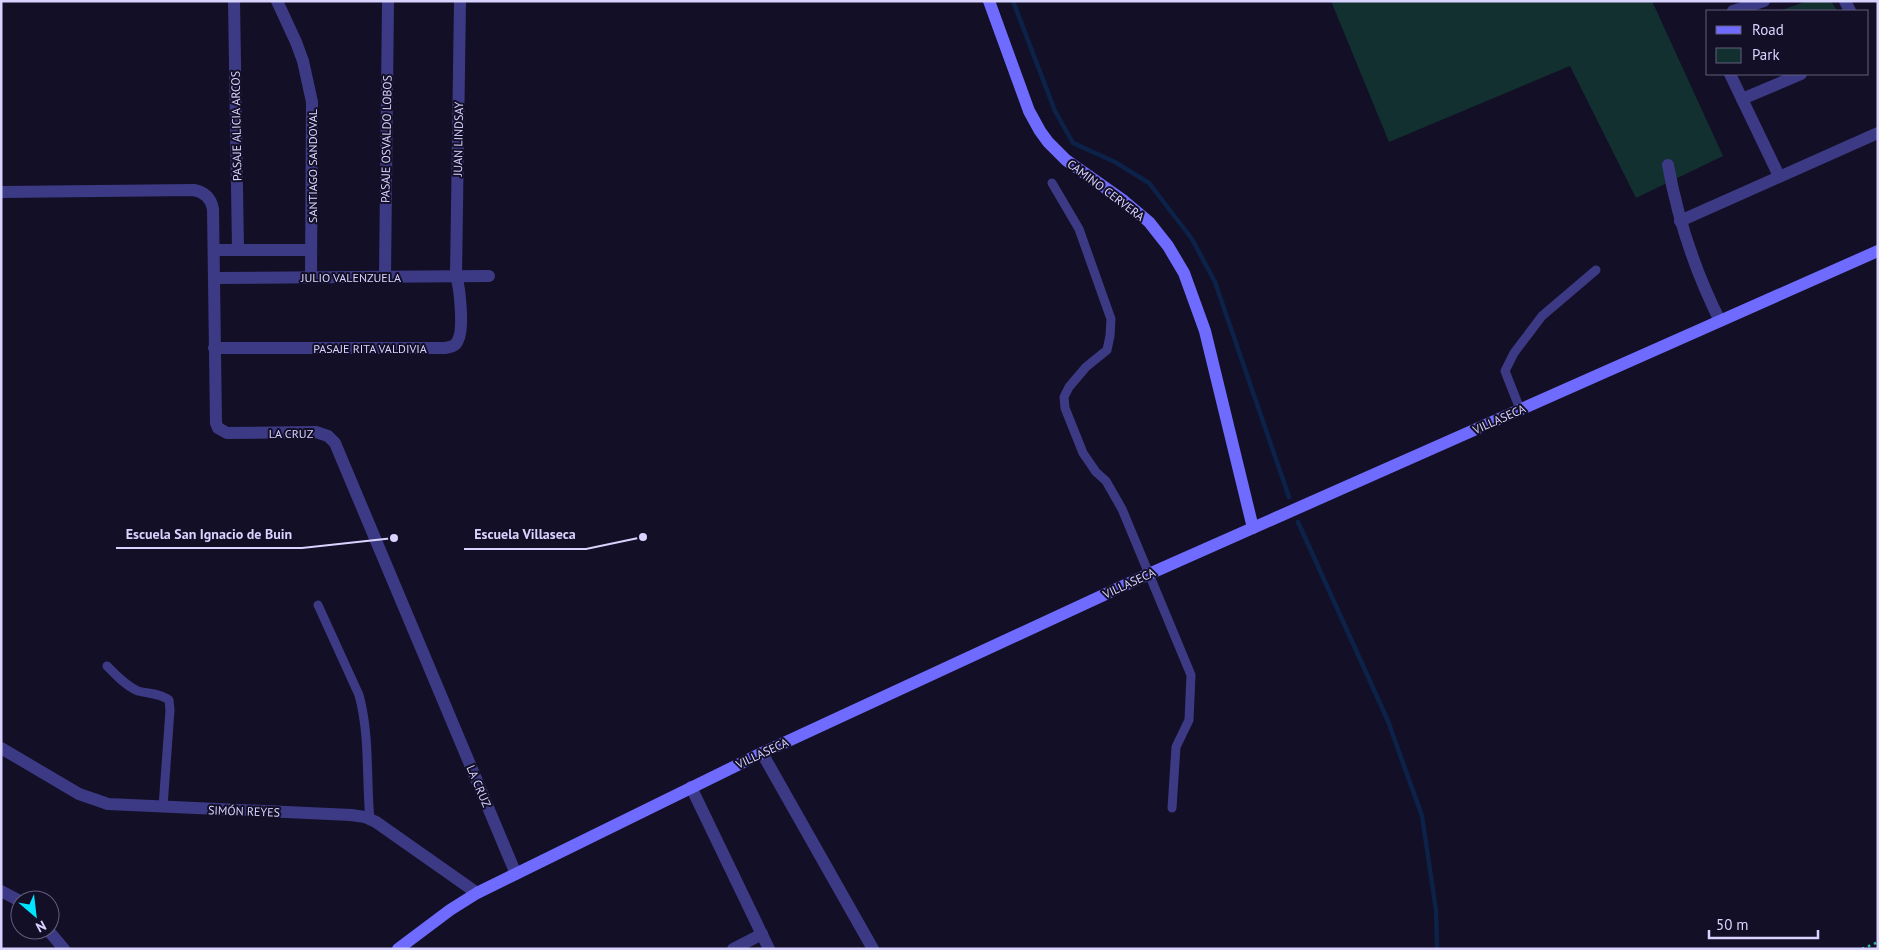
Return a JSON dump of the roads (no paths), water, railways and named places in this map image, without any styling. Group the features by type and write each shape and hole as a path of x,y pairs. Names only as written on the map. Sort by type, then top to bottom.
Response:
{"main road":[{"name":"CAMINO CERVERA","path":"990,1 1029,111 1040,131 1066,160 1124,201 1149,222 1168,246 1184,273 1197,305 1207,338 1253,528"},
{"name":"VILLASECA","path":"400,948 450,910 477,893 762,753 1149,574 1878,251"}],"street":[{"name":"PASAJE ALICIA ARCOS","path":"234,1 238,250"},
{"name":"SANTIAGO SANDOVAL","path":"277,1 304,61 312,102 311,276"},
{"name":"PASAJE OSVALDO LOBOS","path":"385,276 388,1"},
{"name":"JUAN LINDSAY","path":"456,276 460,1"},
{"path":"1735,10 1764,1"},
{"path":"1730,75 1779,176"},
{"path":"1742,99 1799,75"},
{"path":"1680,221 1878,133"},
{"path":"1668,165 1680,221 1697,272 1720,321"},
{"name":"LA CRUZ","path":"1,192 199,191 207,196 212,204 214,250 216,424 222,431 227,433 316,432 328,436 335,442 516,874"},
{"path":"214,250 311,250"},
{"name":"PASAJE RITA VALDIVIA","path":"214,348 449,348 458,341 460,333 460,298 456,276"},
{"name":"JULIO VALENZUELA","path":"214,278 489,276"},
{"name":"SIMÓN REYES","path":"1,748 88,798 108,804 351,815 370,820 396,835 477,893"},
{"path":"762,753 873,949"},
{"path":"691,787 769,949"},
{"path":"733,949 762,934"}],"lane":[{"path":"1052,184 1079,230 1111,319 1107,350 1086,367 1069,387 1064,397 1065,408 1083,453 1096,472 1106,481 1122,509 1191,675 1189,720 1176,747 1172,808"},
{"path":"1520,409 1505,371 1514,353 1542,316 1596,270"},
{"path":"318,605 360,695 365,723 370,820"},
{"path":"107,666 129,686 139,691 163,696 169,700 170,710 163,807"}],"waterway":[{"path":"1013,1 1055,111 1073,143 1115,162 1149,183 1192,239 1215,282 1289,497"},
{"path":"1298,522 1388,721 1422,816 1436,910 1437,949"}],"place":[{"name":"Escuela Villaseca","path":"643,537"},
{"name":"Escuela San Ignacio de Buin","path":"394,538"}]}
